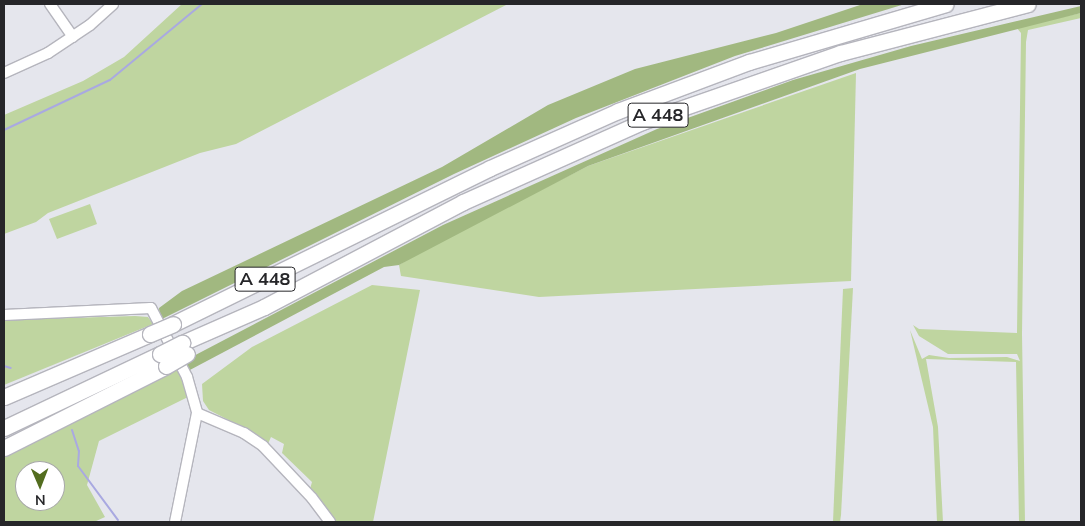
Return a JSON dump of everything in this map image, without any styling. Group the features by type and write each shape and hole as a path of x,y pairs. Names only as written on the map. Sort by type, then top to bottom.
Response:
{"highway":[{"name":"A 448","path":"4,397 173,324 490,168 618,111 749,62 946,4"},
{"name":"A 448","path":"4,448 163,360 463,202 642,122 824,57 1028,4"},
{"name":"A 448","path":"4,428 163,360"}],"street":[{"path":"50,4 73,36"},
{"path":"4,73 48,53 113,4"},
{"path":"4,315 151,308 187,377 197,413 175,522"},
{"path":"197,413 244,433 263,446 312,498 330,522"}],"green space":[{"path":"182,4 508,4 236,144 200,153 48,213 36,222 4,234 4,115 83,81 124,57"},
{"path":"863,4 905,4 735,56 576,118 454,174 160,320 159,308 182,291 442,167 548,105 635,69 776,33"},
{"path":"1081,6 1081,13 860,69 588,166 399,265 384,267 188,371 184,361 443,225 657,129 793,80 911,46"},
{"path":"1081,13 1081,18 1028,30 1026,42 1022,334 1025,522 1019,522 1016,362 926,359 938,427 943,522 937,522 933,427 910,330 922,359 929,355 949,358 1007,357 1020,361 1017,354 948,354 919,336 913,325 919,329 1017,333 1021,33 1016,27"},
{"path":"856,73 851,281 539,297 401,276 399,265 430,246 588,166"},
{"path":"90,204 97,224 57,239 49,219"},
{"path":"372,285 420,290 373,522 334,522 310,489 312,482 282,453 284,444 271,437 267,446 248,430 209,410 203,401 202,384 252,347"},
{"path":"853,288 841,515 840,522 833,522 843,289"},
{"path":"148,317 153,324 4,385 4,320"},
{"path":"177,368 188,397 99,441 87,485 105,517 94,522 4,522 4,458 35,438"}],"waterway":[{"path":"4,130 110,80 202,4"},
{"path":"4,366 11,368"},
{"path":"72,430 79,451 78,466 118,520"}]}
